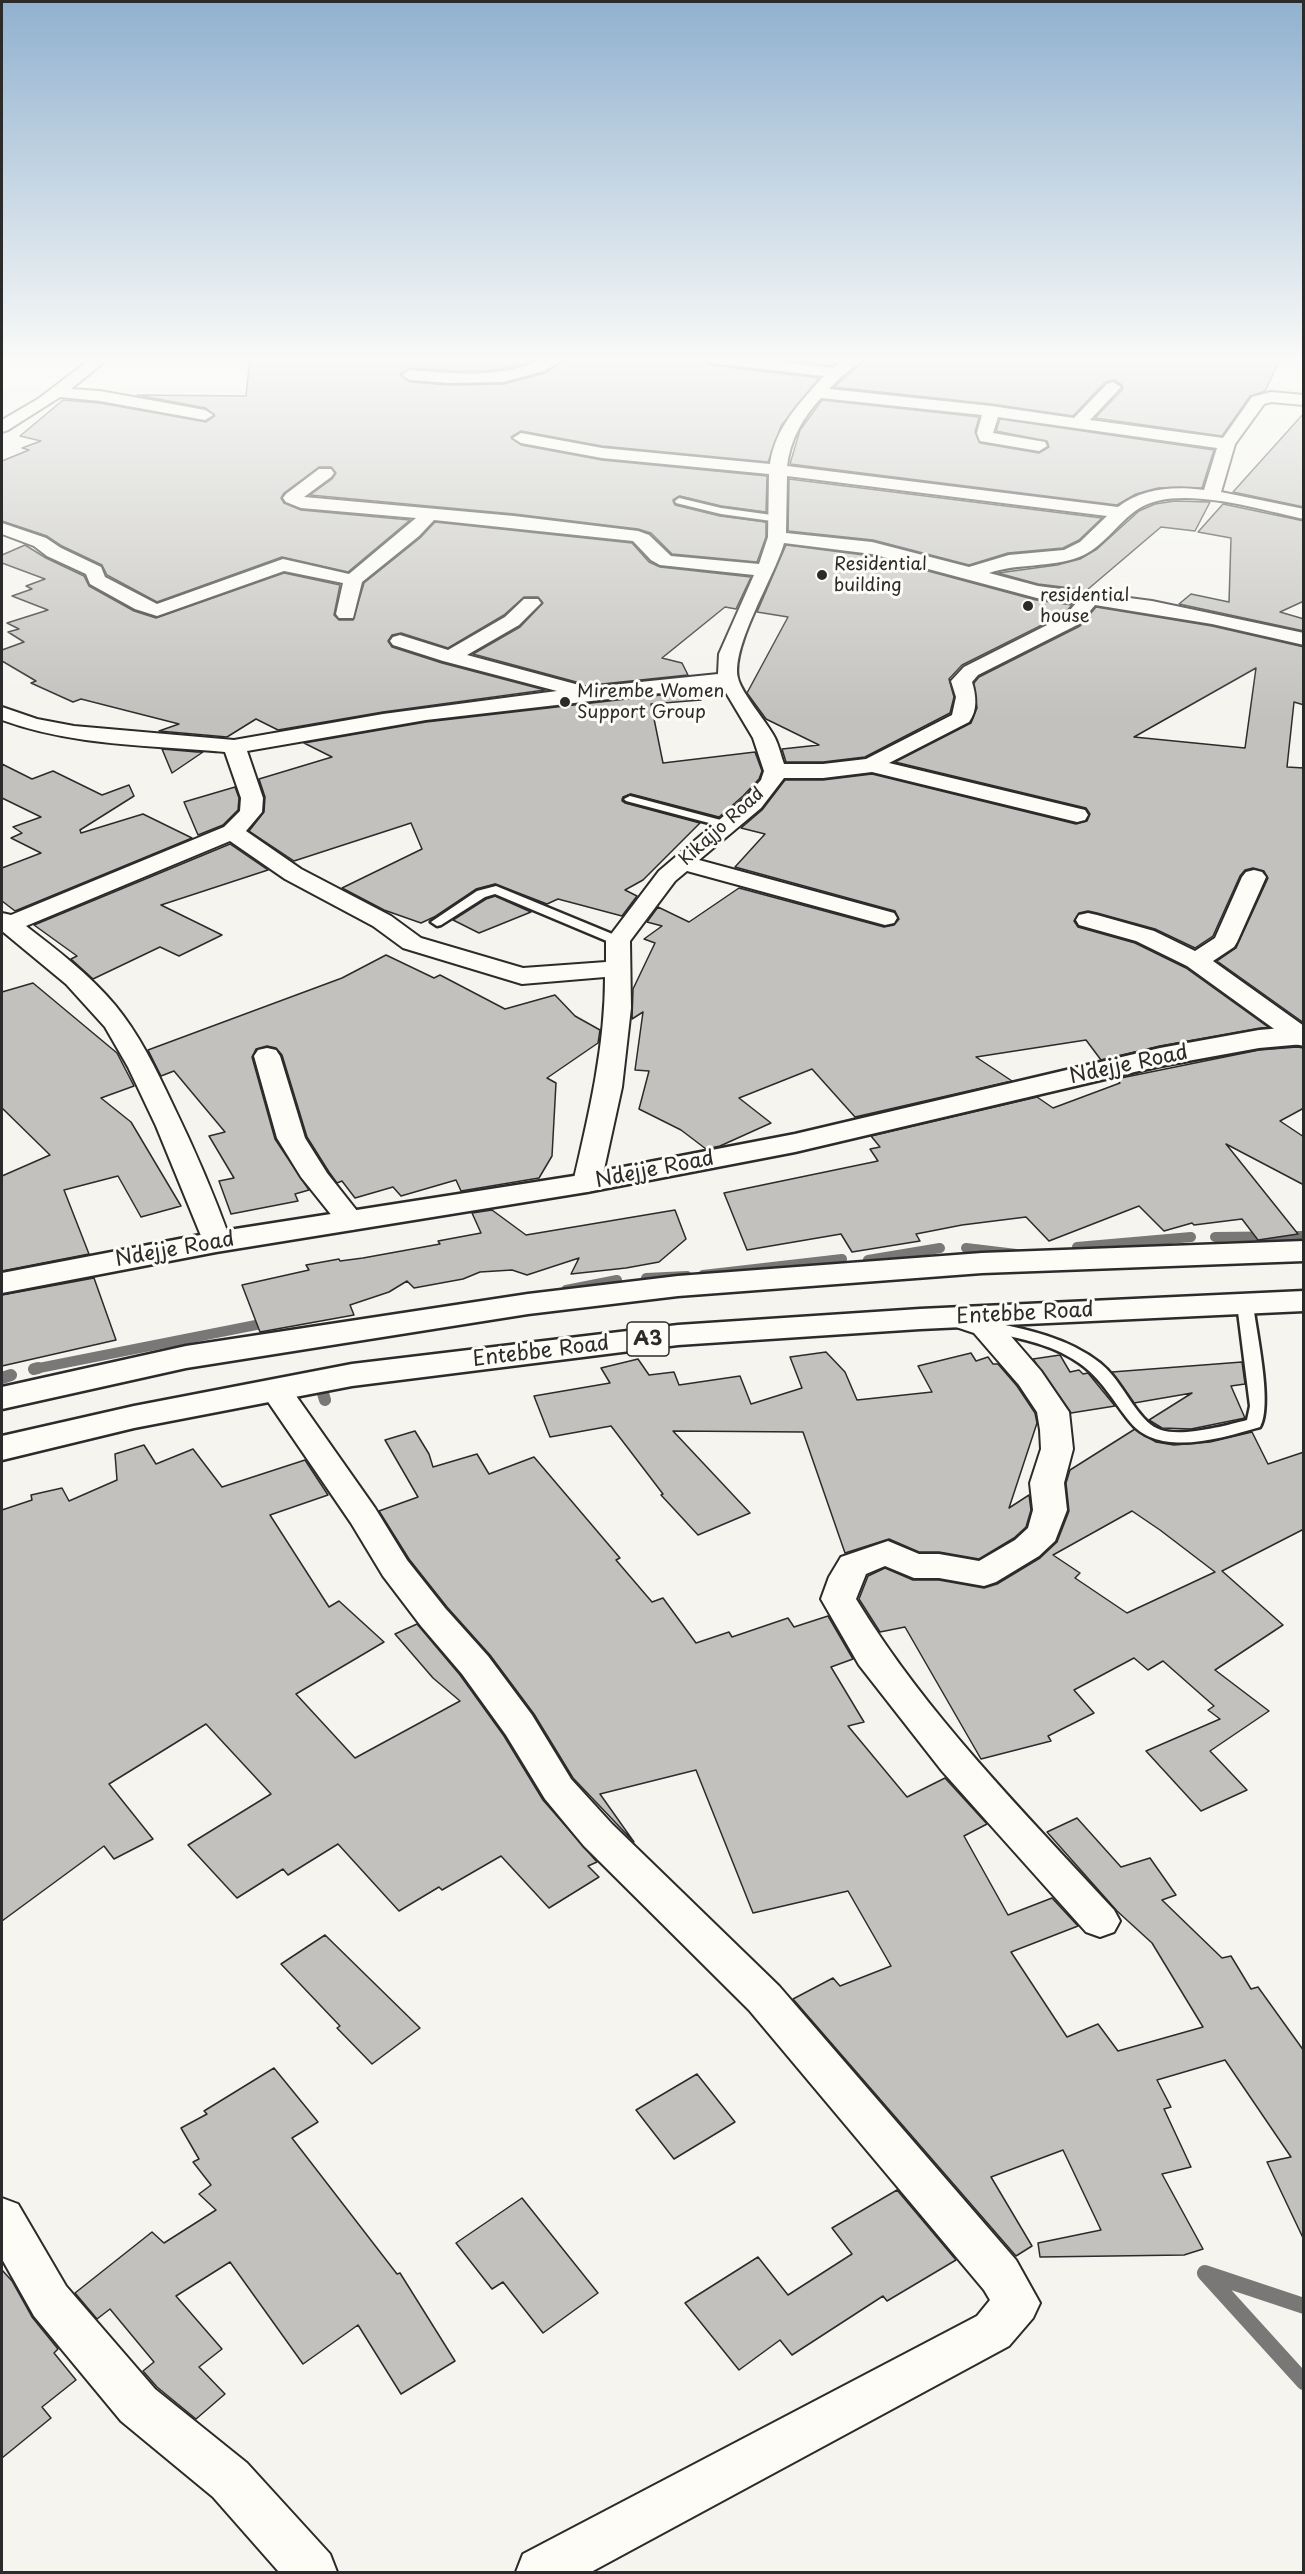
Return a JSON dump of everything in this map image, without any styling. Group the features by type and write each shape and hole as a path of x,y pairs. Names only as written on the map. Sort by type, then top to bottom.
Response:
{"main road":[{"name":"Ndejje Road","path":"2,1284 216,1242 586,1183 795,1143 1160,1057 1259,1039 1303,1036"},
{"name":"A3","path":"2,1398 176,1358 528,1304 678,1286 982,1263 1304,1251"},
{"name":"Entebbe Road","path":"2,1448 134,1417 352,1375 678,1335 971,1321 1304,1301"}],"street":[{"path":"318,478 292,498 301,503 428,516 514,521 638,536 645,540 658,558 667,561 766,570"},
{"path":"2,713 32,724 74,732 234,746 337,727 586,693 728,679 729,654 738,629 766,570 778,528 778,478"},
{"path":"843,478 1122,513"},
{"path":"1211,495 1216,478"},
{"path":"972,573 1012,561 1057,557 1079,550 1139,500 1156,496 1211,495 1304,514"},
{"path":"346,614 353,580 413,532 428,516"},
{"path":"2,528 40,542 54,552 94,571 97,580 141,605 158,610 283,565 353,580"},
{"path":"778,528 872,548 1037,592 1152,607 1304,639"},
{"path":"872,765 879,759 962,718 966,697 961,681 971,670 1072,620 1089,600"},
{"path":"450,657 512,621 531,603"},
{"path":"400,641 450,657 586,693"},
{"name":"Kikajjo Road","path":"618,940 667,876 753,803 771,782 775,771 764,738 728,679"},
{"path":"216,1242 197,1185 147,1078 125,1038 97,1000 57,964 5,923 232,832 251,812 252,798 234,746"},
{"path":"775,771 823,771 872,765 1077,815"},
{"path":"232,832 293,873 382,921 412,943 522,976 618,968"},
{"path":"682,863 885,918"},
{"path":"1197,961 1225,942 1254,877"},
{"path":"1088,920 1144,936 1197,961 1303,1036"},
{"path":"586,1183 609,1087 618,1008 618,940"},
{"path":"267,1056 291,1138 315,1177 351,1221"},
{"path":"971,1321 1030,1378 1053,1412 1057,1449 1047,1483 1050,1510 1043,1533 1027,1548 984,1574 939,1566 914,1566 888,1553 854,1563 846,1574 838,1599 872,1656 955,1761 1100,1921"},
{"path":"276,1390 363,1516 395,1568 433,1617 476,1665 519,1725 558,1789 598,1835 764,1998 999,2275 1017,2303 993,2331 541,2572"},
{"path":"2,2218 50,2301 138,2405 230,2480 312,2572"}],"lane":[{"path":"679,501 778,528"},
{"path":"630,798 728,825"},
{"path":"437,922 481,894 496,890 618,940"},
{"path":"971,1321 1029,1335 1065,1347 1098,1369 1144,1427 1159,1436 1176,1436 1238,1428 1254,1423 1258,1406 1245,1304"}],"building":[{"path":"2,478 304,478 284,493 281,498 284,503 301,510 410,520 348,572 282,557 157,602 107,575 102,565 62,546 47,536 2,521"},
{"path":"767,478 766,512 721,506 680,496 673,500 675,505 720,516 766,522 766,537 757,562 672,554 651,533 638,529 514,514 310,495 332,479"},
{"path":"903,478 1205,478 1202,488 1158,488 1136,494 1117,505"},
{"path":"1245,478 1304,478 1304,507 1233,492"},
{"path":"789,479 1102,518 1079,540 1063,548 1008,553 969,565 873,540 788,531"},
{"path":"1175,501 1210,502 1195,531 1161,527 1087,590 1038,584 998,573 1057,565 1080,559 1097,549 1139,511 1155,504"},
{"path":"1223,504 1304,521 1304,601 1280,612 1304,619 1304,631 1179,604 1191,594 1229,602 1231,538 1198,532"},
{"path":"435,522 632,543 649,562 660,567 751,577 736,609 725,607 662,658 682,663 688,675 583,686 580,683 473,654 520,627 543,603 538,597 524,597 504,615 448,648 401,633 392,635 388,641 392,647 442,663 545,690 383,712 278,730 256,719 227,737 159,731 179,724 81,699 73,702 31,683 36,681 2,661 2,650 24,642 8,632 19,629 7,623 48,610 12,596 32,589 26,586 45,579 2,563 2,555 25,545 84,576 89,586 134,611 156,618 284,573 340,585 334,615 339,620 353,620 364,583 420,538"},
{"path":"786,545 872,556 1036,600 1072,605 1064,614 962,665 949,679 954,697 950,713 865,757 823,762 786,762 782,749 819,745 766,719 747,693 788,617 757,612"},
{"path":"1096,607 1212,626 1304,647 1304,705 1294,702 1287,767 1304,768 1304,1023 1217,961 1236,948 1268,878 1264,871 1253,868 1245,870 1240,876 1213,936 1195,948 1155,929 1097,913 1088,911 1079,913 1074,921 1078,927 1135,943 1186,968 1268,1027 1160,1046 1101,1060 1086,1040 976,1057 1012,1081 855,1117 812,1069 739,1098 771,1123 720,1146 706,1149 681,1130 639,1109 649,1071 635,1070 643,1012 632,1019 633,989 655,943 644,939 662,926 647,922 658,907 689,922 739,888 884,927 894,925 899,919 895,911 735,867 765,834 741,828 762,810 785,780 823,780 872,774 1076,824 1087,821 1090,814 1086,808 895,762 971,723 977,708 974,683 979,677 1080,626","holes":["1256,668 1245,748 1134,737"]},
{"path":"696,691 701,700 651,704 663,763 755,752 762,771 759,779 719,817 631,794 623,797 622,801 625,803 700,823 643,880 625,890 637,896 622,916 558,899 547,904 495,884 476,889 421,923 384,910 342,888 422,849 411,823 294,861 249,831 264,812 265,797 259,779 332,757 304,743 426,722"},
{"path":"162,749 197,752 203,752 172,773"},
{"path":"2,764 32,779 53,771 102,795 129,785 134,796 80,830 81,833 143,814 192,838 15,911 2,901 2,868 41,853 11,838 22,833 13,827 41,817 2,798"},
{"path":"235,787 239,798 238,810 223,825 198,835 184,802"},
{"path":"230,844 268,870 161,905 222,935 179,956 160,947 93,979 71,959 77,956 34,925"},
{"path":"495,896 531,912 479,933 453,920 486,899"},
{"path":"386,955 434,978 440,975 505,1009 555,995 575,1016 600,1030 598,1043 547,1078 556,1083 552,1156 539,1178 461,1191 456,1180 401,1196 393,1187 355,1198 342,1181 337,1183 307,1137 282,1055 276,1048 267,1046 256,1049 252,1057 275,1139 309,1190 295,1194 298,1201 231,1214 219,1181 234,1178 209,1136 225,1132 174,1071 161,1076 148,1050 342,978"},
{"path":"33,983 117,1053 134,1086 101,1098 131,1122 181,1206 141,1217 118,1176 64,1190 89,1254 2,1271 2,1176 50,1155 2,1108 2,992"},
{"path":"1304,1048 1304,1108 1280,1121 1304,1137 1304,1185 1226,1144 1298,1234 1258,1240 1242,1219 1194,1225 1192,1223 1164,1231 1139,1206 1049,1241 1026,1217 962,1225 916,1234 920,1241 852,1252 841,1234 747,1250 724,1193 878,1161 870,1149 880,1147 871,1136 1037,1097 1053,1108 1120,1083 1116,1079 1259,1050"},
{"path":"492,1210 526,1235 675,1210 686,1239 659,1262 626,1268 571,1274 579,1258 527,1275 512,1270 480,1272 463,1279 414,1288 407,1281 389,1292 350,1305 354,1315 260,1332 242,1285 309,1270 306,1265 339,1259 340,1261 363,1258 440,1244 438,1241 481,1233 472,1213"},
{"path":"94,1278 116,1340 2,1366 2,1295"},
{"path":"826,1352 845,1372 857,1400 932,1392 918,1366 971,1353 976,1361 988,1357 993,1364 998,1364 1017,1386 1035,1413 1037,1423 1009,1508 1029,1495 1031,1510 1026,1527 1014,1538 979,1559 939,1552 919,1552 889,1539 845,1553 803,1432 673,1431 750,1513 698,1535 661,1495 663,1494 611,1426 550,1437 534,1396 610,1383 601,1368 638,1359 649,1375 674,1372 679,1385 740,1376 751,1404 802,1388 790,1357"},
{"path":"1060,1355 1070,1372 1079,1370 1083,1374 1088,1373 1115,1406 1071,1413 1033,1359"},
{"path":"1242,1362 1245,1384 1231,1386 1245,1418 1191,1429 1162,1428 1149,1420 1192,1393 1134,1403 1112,1372"},
{"path":"1135,1429 1156,1442 1174,1445 1210,1442 1252,1432 1268,1464 1304,1452 1304,1529 1222,1571 1283,1625 1215,1670 1269,1711 1210,1751 1247,1790 1201,1811 1146,1751 1220,1719 1208,1710 1214,1706 1163,1661 1148,1670 1134,1658 1074,1690 1094,1713 1048,1736 1051,1741 981,1759 905,1627 880,1632 859,1599 868,1576 885,1568 913,1580 939,1580 984,1588 997,1584 1040,1558 1057,1542 1069,1511 1066,1483 1070,1470","holes":["1132,1511 1215,1572 1127,1613 1075,1578 1080,1573 1053,1555"]},
{"path":"415,1431 429,1454 433,1467 477,1454 489,1474 534,1457 620,1558 616,1560 652,1602 663,1598 696,1643 729,1632 732,1637 788,1618 794,1627 828,1616 853,1659 831,1667 864,1722 848,1726 907,1797 945,1778 987,1824 964,1836 1008,1915 1052,1898 1078,1926 1011,1952 1067,2037 1098,2024 1118,2051 1203,2027 1152,1943 1117,1911 1047,1832 1077,1818 1121,1867 1150,1858 1176,1895 1162,1900 1222,1958 1231,1956 1251,1989 1258,1987 1304,2051 1304,2240 1267,2162 1291,2157 1225,2060 1157,2080 1171,2107 1164,2109 1191,2167 1162,2174 1203,2249 1184,2255 1040,2257 1038,2243 1101,2230 1063,2150 991,2177 1032,2246 1016,2256 793,1999 833,1978 840,1986 891,1966 848,1891 753,1913 696,1770 600,1794 634,1842 573,1778 534,1714 490,1655 447,1607 409,1559 379,1511 418,1497 385,1440"},
{"path":"144,1445 156,1464 193,1449 222,1487 305,1460 328,1495 270,1515 329,1607 339,1601 384,1642 296,1694 355,1758 460,1701 433,1678 395,1634 417,1624 460,1675 504,1736 543,1800 597,1862 588,1866 599,1877 549,1908 501,1856 442,1890 439,1887 399,1911 338,1844 288,1875 283,1869 237,1898 188,1845 271,1794 206,1724 109,1784 153,1839 114,1859 104,1846 2,1921 2,1510 32,1500 31,1495 62,1488 69,1501 117,1480 115,1454"},
{"path":"325,1935 420,2028 372,2064 337,2028 340,2026 281,1964"},
{"path":"274,2068 318,2122 292,2138 397,2274 400,2273 455,2361 401,2394 358,2325 303,2364 230,2262 176,2296 222,2349 199,2367 225,2394 196,2419 157,2387 143,2371 154,2362 110,2309 97,2319 75,2293 152,2232 164,2243 216,2210 199,2194 211,2185 193,2162 199,2159 181,2128 207,2114 204,2111"},
{"path":"697,2074 735,2122 674,2159 636,2110"},
{"path":"897,2190 956,2260 887,2301 883,2296 792,2355 780,2340 739,2370 685,2303 758,2257 788,2295 852,2254 832,2228"},
{"path":"522,2198 598,2293 543,2333 503,2282 492,2289 456,2243"},
{"path":"2,2270 12,2281 32,2317 58,2349 54,2353 76,2380 42,2407 51,2418 2,2458"}],"waterway":[{"path":"1215,1237 1304,1236"},
{"path":"1077,1247 1191,1237"},
{"path":"868,1260 940,1248"},
{"path":"966,1248 1016,1254"},
{"path":"703,1275 842,1259"},
{"path":"646,1278 687,1276"},
{"path":"566,1290 617,1280"},
{"path":"38,1368 34,1369 261,1324"},
{"path":"2,1378 11,1375"},
{"path":"325,1400 322,1390 325,1384 329,1383"},
{"path":"1304,2306 1205,2273 1304,2382"}],"place":[{"name":"Residential building","path":"822,575"},
{"name":"residential house","path":"1028,606"},
{"name":"Mirembe Women Support Group","path":"565,702"}]}
